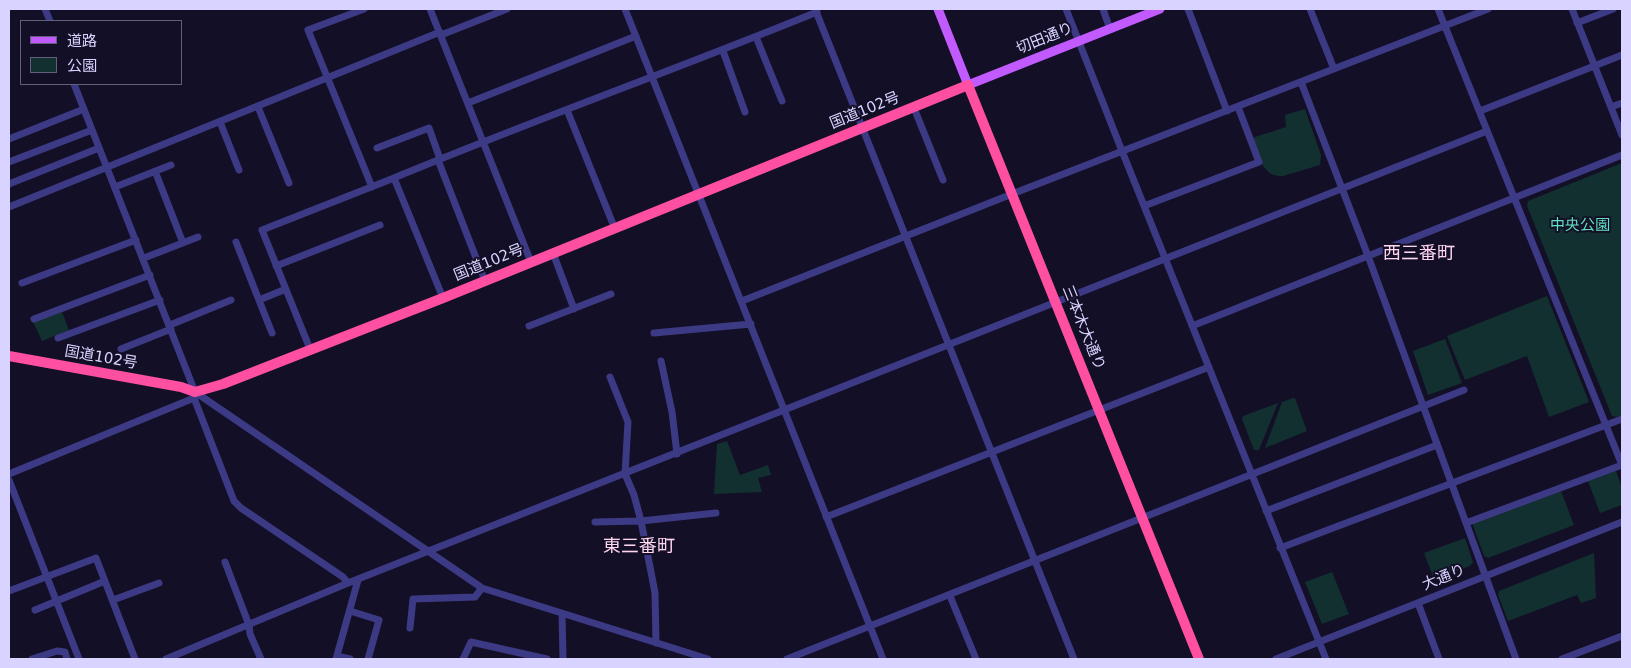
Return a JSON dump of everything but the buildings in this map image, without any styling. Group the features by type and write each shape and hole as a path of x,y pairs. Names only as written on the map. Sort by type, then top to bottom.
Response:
{"highway":[{"name":"国道102号","path":"9,356 181,387 194,395 443,298 968,86"},
{"name":"三本木大通り","path":"968,86 1199,659"}],"main road":[{"name":"三本木大通り","path":"938,9 968,86"},
{"name":"切田通り","path":"968,86 1157,9"}],"street":[{"path":"364,9 308,30 372,187"},
{"path":"430,9 531,262"},
{"path":"9,207 507,9"},
{"path":"626,9 883,659"},
{"path":"1066,9 1326,659"},
{"path":"1103,9 1110,29"},
{"path":"1188,9 1227,111"},
{"path":"1310,9 1334,68"},
{"path":"1438,9 1622,465 1466,523"},
{"path":"742,301 1488,9"},
{"path":"1572,9 1622,135"},
{"path":"1577,23 1614,9"},
{"path":"310,349 262,230 439,159 723,51 816,11 1074,659"},
{"path":"468,103 636,36"},
{"path":"756,37 782,101"},
{"path":"723,51 745,112"},
{"path":"1480,111 1622,55"},
{"path":"1301,82 1368,256 1516,659"},
{"path":"74,85 171,327 194,395 234,501 241,508 343,577 348,583"},
{"path":"1611,107 1622,103"},
{"path":"1144,206 1259,162 1238,106"},
{"path":"258,107 289,184"},
{"path":"914,108 944,180"},
{"path":"9,140 84,109"},
{"path":"567,110 615,229"},
{"path":"220,122 239,170"},
{"path":"377,148 429,128 439,159 486,280"},
{"path":"9,162 92,130"},
{"path":"166,659 348,583 1166,260 1487,131"},
{"path":"9,184 99,148"},
{"path":"1192,326 1622,155"},
{"path":"115,187 171,165"},
{"path":"155,171 183,243"},
{"path":"394,178 443,298"},
{"path":"276,266 380,225"},
{"path":"144,258 198,237"},
{"path":"22,284 136,240"},
{"path":"236,242 272,333"},
{"path":"553,253 574,309"},
{"path":"34,319 150,275"},
{"path":"259,300 286,290"},
{"path":"529,326 611,294"},
{"path":"58,338 160,300"},
{"path":"121,349 231,300"},
{"path":"654,333 750,324"},
{"path":"661,361 672,412 677,454"},
{"path":"826,517 1209,367"},
{"path":"610,377 628,422 625,474 634,495 641,521 655,593 656,643"},
{"path":"787,659 950,596 1464,390"},
{"path":"9,474 194,395"},
{"path":"194,395 482,588 708,659"},
{"path":"1280,548 1622,419"},
{"path":"1266,511 1437,446"},
{"path":"9,480 79,659"},
{"path":"595,522 641,521 716,513"},
{"name":"大通り","path":"1276,659 1622,522"},
{"path":"9,591 96,558 135,659"},
{"path":"225,562 249,625 250,634 261,659"},
{"path":"350,659 337,658 358,580"},
{"path":"35,610 105,581"},
{"path":"113,600 159,583"},
{"path":"410,628 413,599 475,597 482,588"},
{"path":"950,596 976,659"},
{"path":"1418,603 1438,659"},
{"path":"350,611 379,620 368,659"},
{"path":"562,614 563,659"},
{"path":"1562,659 1622,636"},
{"path":"463,659 471,642 547,659"},
{"path":"32,659 57,650 65,652 68,659"}],"green space":[{"path":"1305,109 1321,155 1320,165 1283,176 1276,176 1270,173 1262,164 1252,138 1286,127 1285,115"},
{"name":"中央公園","path":"1622,163 1622,415 1617,417 1612,416 1527,206 1528,201"},
{"path":"1547,296 1589,402 1549,417 1527,356 1465,380 1447,336"},
{"path":"62,312 69,330 42,341 33,322"},
{"path":"1445,339 1462,383 1428,395 1413,351"},
{"path":"1295,398 1307,431 1265,448 1282,402"},
{"path":"1278,403 1259,450 1254,450 1242,419 1243,416"},
{"path":"727,441 740,475 768,465 771,475 758,478 762,492 714,494 717,444"},
{"path":"1616,471 1622,488 1622,505 1600,513 1588,481"},
{"path":"1561,491 1574,525 1488,558 1484,556 1472,523"},
{"path":"1465,538 1473,562 1470,566 1434,579 1424,553"},
{"path":"1594,553 1596,598 1581,603 1577,595 1508,621 1498,595 1499,591"},
{"path":"1332,572 1349,614 1322,624 1305,582"}],"district":[{"name":"西三番町","path":"1419,254"},
{"name":"東三番町","path":"639,547"}]}
